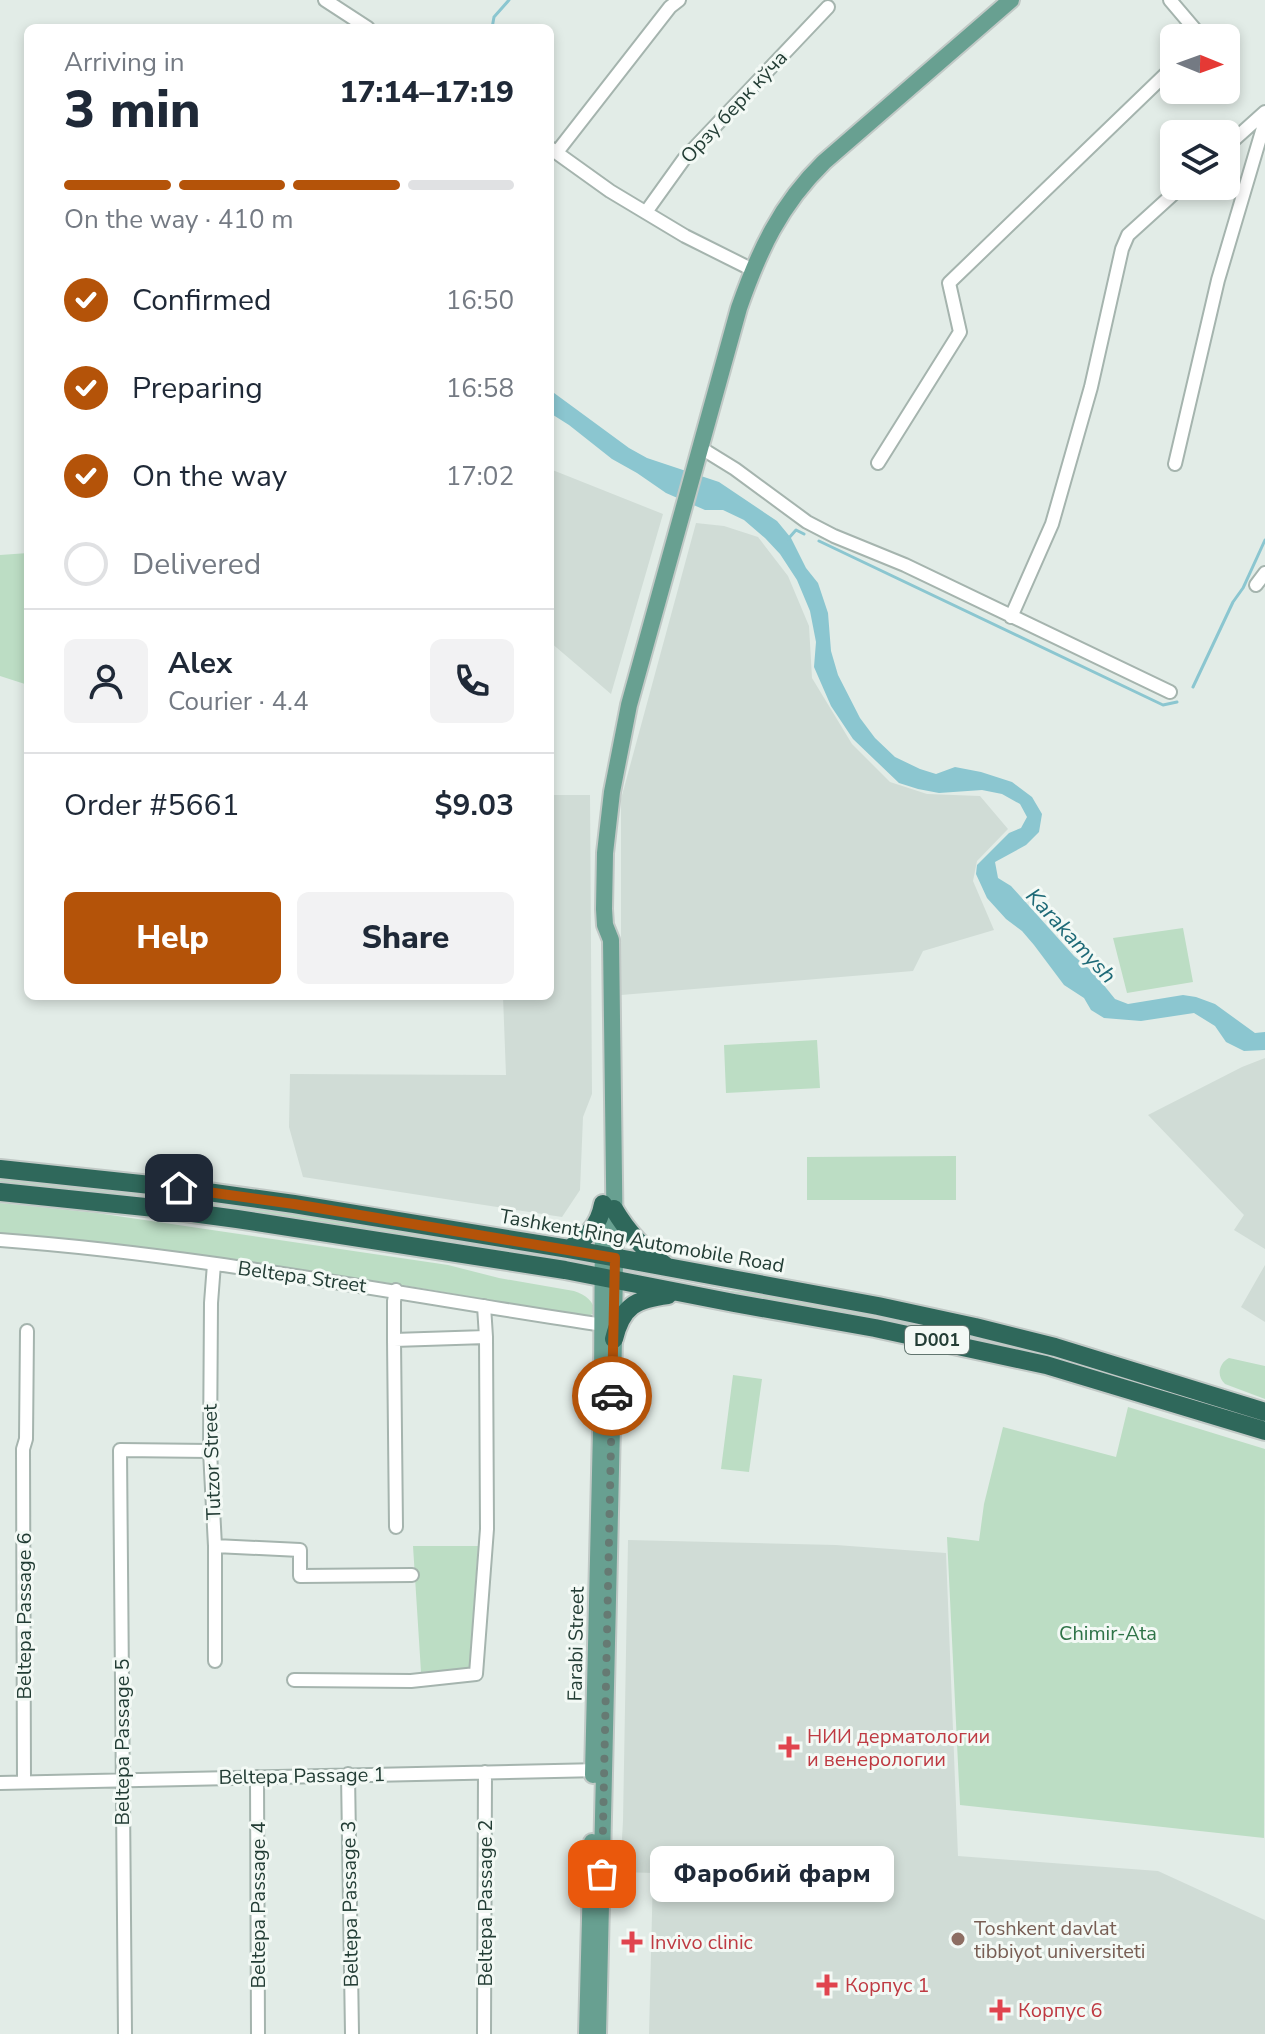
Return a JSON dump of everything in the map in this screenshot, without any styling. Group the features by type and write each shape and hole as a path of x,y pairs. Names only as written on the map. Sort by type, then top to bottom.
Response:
{"highway":[{"name":"Tashkent Ring Automobile Road","path":"0,1169 234,1195 569,1249 878,1306 1081,1355 1265,1412"},
{"name":"D001","path":"0,1192 237,1219 565,1270 904,1333 1086,1377 1265,1431"},
{"path":"569,1249 584,1238 608,1207 635,1241 668,1268"},
{"path":"608,1332 629,1308 644,1299 681,1293"}],"main road":[{"name":"Farabi Street","path":"598,2034 599,1770 609,1279 611,940 605,925 605,853 612,792 629,705 727,347 767,237 815,171 1011,0"},
{"name":"Farabi Street","path":"587,2034 599,1770"}],"street":[{"path":"325,0 362,24"},
{"path":"679,0 670,7 554,150 610,191 685,236 753,270"},
{"path":"1170,0 1190,24"},
{"name":"Орзу берк кўча","path":"646,212 684,159 828,7"},
{"path":"878,463 960,332 949,283 1160,80"},
{"path":"1240,134 1265,112"},
{"path":"1175,464 1218,280 1265,121"},
{"path":"1011,617 1052,524 1091,387 1122,249 1128,235 1167,200"},
{"path":"701,448 807,522 905,565 1170,692"},
{"path":"1256,585 1265,573"},
{"name":"Beltepa Street","path":"0,1240 214,1264 396,1290 608,1332"},
{"name":"Tutzor Street","path":"214,1264 210,1451 215,1546 215,1661"},
{"path":"396,1290 396,1527"},
{"path":"294,1680 411,1681 476,1674 487,1529 484,1306"},
{"name":"Beltepa Passage 6","path":"24,1782 23,1449 26,1439 27,1331"},
{"path":"394,1340 486,1337"},
{"name":"Beltepa Passage 5","path":"125,2034 120,1450 210,1451"},
{"path":"215,1546 300,1550 300,1576 412,1575"},
{"name":"Beltepa Passage 1","path":"0,1783 599,1770"},
{"name":"Beltepa Passage 2","path":"484,2034 485,1772"},
{"name":"Beltepa Passage 3","path":"348,1774 352,2034"},
{"name":"Beltepa Passage 4","path":"257,1777 258,2034"}],"shaded area":[{"path":"554,471 663,514 611,694 554,645"},
{"path":"696,523 724,526 758,537 788,576 809,626 812,678 852,744 890,782 927,794 980,796 1008,829 977,861 973,881 994,930 923,951 913,971 621,995 621,799"},
{"path":"554,795 590,795 592,1094 583,1117 580,1190 562,1217 303,1177 289,1127 290,1074 506,1075 503,1000 554,1000"},
{"path":"1265,1058 1265,1249 1234,1230 1244,1215 1148,1115"},
{"path":"1265,1265 1265,1322 1241,1307"},
{"path":"628,1540 836,1545 946,1553 958,1856 1158,1871 1265,1920 1265,2034 649,2034 653,1873 620,1872"}],"green space":[{"path":"24,553 24,684 0,676 0,555"},
{"path":"1183,928 1193,982 1127,993 1113,938"},
{"path":"817,1040 820,1088 726,1093 724,1045"},
{"path":"956,1156 956,1200 807,1200 807,1157"},
{"path":"0,1177 224,1203 498,1246 239,1210 0,1182"},
{"path":"0,1203 97,1213 448,1265 499,1278 574,1291 588,1299 595,1313 586,1317 294,1269 0,1234"},
{"path":"648,1277 813,1301 993,1338 1265,1418 1265,1424 1097,1372 955,1335"},
{"path":"1229,1358 1265,1366 1265,1399 1222,1381 1220,1370"},
{"path":"733,1375 762,1379 749,1472 721,1469"},
{"name":"Chimir-Ata","path":"1128,1407 1265,1449 1264,1838 960,1805 947,1537 979,1541 984,1504 1003,1427 1116,1457"},
{"path":"413,1546 478,1546 469,1669 421,1672"}],"water":[{"path":"554,393 629,448 647,458 719,482 777,521 818,583 828,613 831,651 838,675 860,718 875,738 895,757 920,769 936,774 955,767 981,772 1012,782 1032,797 1042,814 1039,832 1026,845 995,862 998,878 1011,886 1115,999 1128,1004 1183,995 1196,997 1215,1004 1255,1033 1265,1032 1265,1050 1244,1051 1226,1042 1215,1026 1194,1013 1141,1021 1104,1018 1091,1010 1084,998 1064,985 1022,931 987,898 976,874 977,865 1009,833 1021,828 1027,817 1020,804 1002,794 982,790 939,793 899,783 853,739 831,706 814,667 816,642 810,611 797,580 780,554 744,520 723,510 705,510 666,493 612,459 554,416"}],"waterway":[{"path":"493,24 494,17 509,0"},
{"path":"788,539 796,530 804,534"},
{"path":"1193,687 1265,540"},
{"path":"819,541 1163,705 1177,702"}],"way so far":[{"path":"602,1874 612,1396"}],"place":[{"name":"НИИ дерматологии и венерологии","path":"789,1747"},
{"name":"Фаробий фарм","path":"602,1874"},
{"name":"Toshkent davlat tibbiyot universiteti","path":"958,1939"},
{"name":"Invivo clinic","path":"632,1942"},
{"name":"Корпус 1","path":"827,1985"},
{"name":"Корпус 6","path":"1000,2010"}],"route":[{"path":"179,1188 294,1204 615,1258 612,1396"}],"water label":[{"name":"Karakamysh","path":"1071,936"}]}
